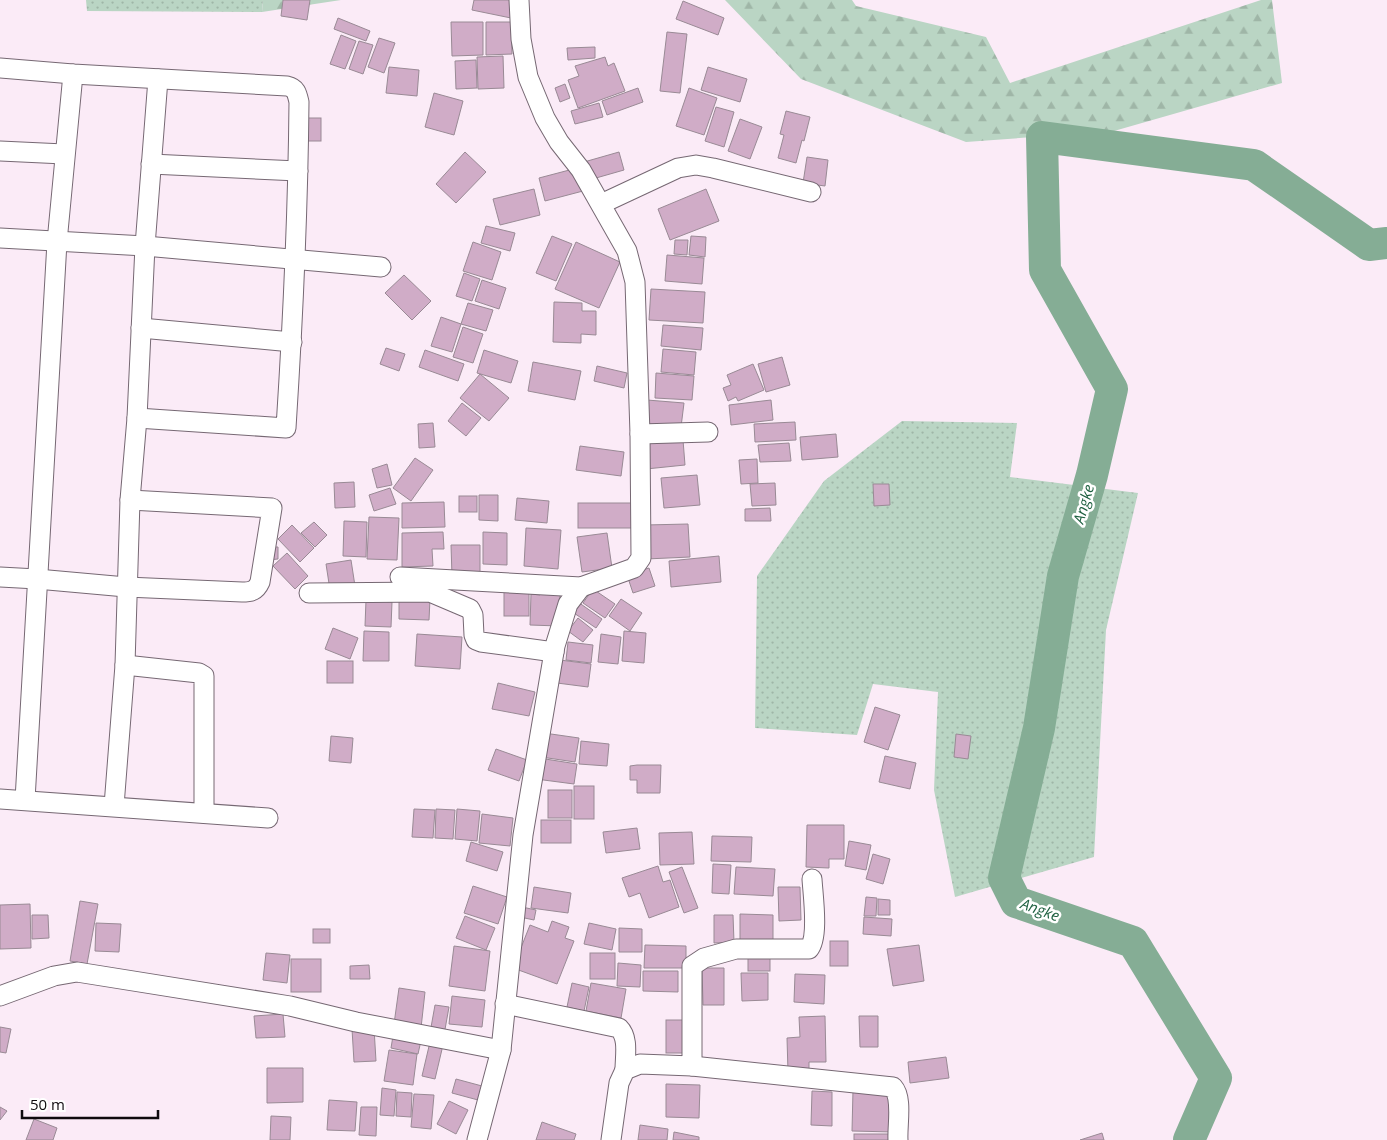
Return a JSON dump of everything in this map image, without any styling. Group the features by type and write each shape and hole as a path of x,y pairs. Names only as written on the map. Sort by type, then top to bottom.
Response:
{"street":[{"path":"400,577 581,587 634,568 641,558 640,434 635,282 627,251 601,204 545,118 528,77 521,39 519,0"},
{"path":"0,68 293,87 297,92 299,102 298,171 292,342 286,428 137,418"},
{"path":"25,800 57,242 64,154 74,74"},
{"path":"114,806 125,665 130,500 137,418 151,164 158,79"},
{"path":"0,151 64,154"},
{"path":"151,164 298,171"},
{"path":"601,204 678,168 696,165 811,192"},
{"path":"0,238 146,246 381,267"},
{"path":"141,328 292,342"},
{"path":"640,434 708,432"},
{"path":"0,577 126,587 252,592 257,588 260,582 272,508 130,500"},
{"path":"477,1140 501,1050 523,836 554,652 568,604 581,587"},
{"path":"309,593 430,592 470,609 473,615 476,640 554,652"},
{"path":"125,665 199,672 204,676 204,813"},
{"path":"0,799 268,818"},
{"path":"692,1066 692,966 704,958 736,949 808,949 812,945 814,935 812,879"},
{"path":"0,996 54,976 76,972 290,1006 356,1022 501,1050"},
{"path":"505,1004 619,1028 625,1038 625,1070 619,1083 611,1140"},
{"path":"625,1070 640,1064 692,1066 893,1087 898,1098 898,1140"}],"green space":[{"path":"86,0 263,0 262,12 87,11"},
{"path":"263,0 341,0 262,12"},
{"path":"725,0 852,0 856,6 986,37 1010,83 1261,0 1272,0 1282,83 1114,131 966,142 801,79"},
{"path":"902,421 1017,423 1010,477 1138,493 1106,630 1094,857 955,897 934,790 938,692 873,684 857,735 755,728 757,576 824,481"}],"building":[{"path":"283,0 310,0 307,20 281,16"},
{"path":"474,0 515,0 511,18 472,10"},
{"path":"683,1 724,18 718,35 676,19"},
{"path":"338,18 370,31 366,41 334,29"},
{"path":"451,22 483,22 483,55 452,56"},
{"path":"486,22 511,22 512,54 486,55"},
{"path":"667,32 687,34 680,93 660,91"},
{"path":"341,35 356,41 345,69 330,64"},
{"path":"379,38 395,43 384,73 368,67"},
{"path":"359,41 373,45 363,74 349,69"},
{"path":"595,47 595,58 568,60 567,48"},
{"path":"503,56 504,88 478,89 477,57"},
{"path":"605,57 608,66 614,63 625,91 578,108 568,80 579,76 575,66"},
{"path":"476,60 477,88 456,89 455,61"},
{"path":"389,67 419,70 417,96 386,93"},
{"path":"708,67 747,79 740,102 701,90"},
{"path":"565,84 570,98 560,102 555,88"},
{"path":"638,88 643,102 607,115 602,101"},
{"path":"689,88 717,98 704,135 676,126"},
{"path":"434,93 463,101 454,135 425,127"},
{"path":"599,103 603,117 575,124 571,111"},
{"path":"716,107 734,112 724,147 705,141"},
{"path":"786,111 810,117 796,163 778,158 784,135 780,134"},
{"path":"305,118 321,118 321,141 305,141"},
{"path":"740,119 762,127 750,159 728,151"},
{"path":"465,152 486,172 456,203 436,184"},
{"path":"619,152 624,170 589,180 584,162"},
{"path":"807,157 828,160 825,186 803,183"},
{"path":"577,168 583,191 545,201 539,178"},
{"path":"534,189 540,215 500,225 493,199"},
{"path":"706,189 719,221 670,240 658,209"},
{"path":"486,226 515,233 510,251 481,243"},
{"path":"552,236 572,244 556,281 536,273"},
{"path":"691,236 706,237 705,257 689,255"},
{"path":"675,240 688,240 687,255 674,254"},
{"path":"473,242 501,252 492,280 463,271"},
{"path":"576,242 620,262 599,308 555,289"},
{"path":"667,255 704,258 702,284 665,281"},
{"path":"464,273 480,279 472,301 456,296"},
{"path":"404,275 431,301 412,320 385,293"},
{"path":"482,280 506,288 499,309 475,301"},
{"path":"651,289 705,292 703,323 649,320"},
{"path":"554,302 582,303 582,311 596,311 596,335 581,334 581,343 553,342"},
{"path":"468,303 493,310 486,331 461,324"},
{"path":"441,317 461,324 452,352 431,346"},
{"path":"663,325 703,328 701,350 661,346"},
{"path":"463,327 483,334 473,363 453,357"},
{"path":"386,348 405,354 399,371 380,364"},
{"path":"663,349 696,352 694,375 661,372"},
{"path":"425,350 464,364 458,381 419,367"},
{"path":"484,350 518,361 511,383 477,373"},
{"path":"782,357 790,385 766,392 758,364"},
{"path":"533,362 581,371 575,400 528,391"},
{"path":"753,364 764,390 738,401 736,397 728,401 723,388 731,385 727,375"},
{"path":"597,366 627,373 624,388 594,381"},
{"path":"656,373 694,376 692,400 655,398"},
{"path":"480,374 509,398 489,421 460,398"},
{"path":"647,400 684,403 681,427 645,424"},
{"path":"771,400 773,420 731,425 729,405"},
{"path":"462,403 481,418 466,436 448,421"},
{"path":"795,422 796,440 755,442 754,424"},
{"path":"433,423 435,447 419,448 418,424"},
{"path":"836,434 838,457 802,460 800,437"},
{"path":"683,440 685,465 646,469 644,443"},
{"path":"789,443 791,461 760,462 758,445"},
{"path":"580,446 624,452 621,476 576,470"},
{"path":"415,458 433,470 411,501 393,488"},
{"path":"757,459 758,483 741,484 739,460"},
{"path":"387,464 392,485 377,488 372,469"},
{"path":"697,475 700,505 664,508 661,478"},
{"path":"354,482 355,507 335,508 334,483"},
{"path":"775,483 776,505 752,506 750,484"},
{"path":"873,484 889,484 890,505 874,506"},
{"path":"390,488 396,504 374,511 369,495"},
{"path":"479,495 498,495 498,521 479,520"},
{"path":"459,496 477,496 477,512 459,512"},
{"path":"517,498 549,501 547,523 515,520"},
{"path":"444,502 445,527 402,528 402,503"},
{"path":"578,503 633,503 633,528 578,528"},
{"path":"770,508 771,521 745,521 745,509"},
{"path":"369,517 399,518 397,560 367,559"},
{"path":"344,521 367,522 366,557 343,556"},
{"path":"314,522 327,535 315,547 301,533"},
{"path":"688,524 690,557 646,559 645,525"},
{"path":"292,525 314,548 300,562 278,539"},
{"path":"526,528 561,530 558,569 524,566"},
{"path":"443,532 444,549 432,549 433,566 402,567 402,533"},
{"path":"483,532 507,533 507,565 483,564"},
{"path":"607,533 612,568 582,572 577,537"},
{"path":"451,545 480,545 480,576 452,576"},
{"path":"268,547 278,547 278,559 268,560"},
{"path":"287,553 308,576 295,589 273,566"},
{"path":"719,556 721,582 671,587 669,561"},
{"path":"351,560 355,586 330,590 326,564"},
{"path":"649,568 655,586 633,593 627,575"},
{"path":"541,586 560,595 559,626 530,625 531,594 540,595"},
{"path":"593,589 615,604 605,618 583,603"},
{"path":"504,592 529,592 529,616 504,616"},
{"path":"399,599 430,599 429,620 399,619"},
{"path":"621,599 642,613 630,631 609,616"},
{"path":"366,600 392,602 391,627 365,626"},
{"path":"578,602 602,619 596,628 571,611"},
{"path":"578,618 593,630 583,642 568,631"},
{"path":"333,628 358,638 350,659 325,649"},
{"path":"364,631 389,632 389,661 363,661"},
{"path":"624,631 646,633 644,663 622,661"},
{"path":"417,634 462,637 460,669 415,666"},
{"path":"601,634 621,637 618,664 598,662"},
{"path":"568,642 593,645 591,663 566,660"},
{"path":"560,660 591,664 588,687 557,683"},
{"path":"327,661 353,661 353,683 327,683"},
{"path":"498,683 535,692 529,716 492,709"},
{"path":"875,707 900,715 888,750 864,742"},
{"path":"544,733 579,738 575,762 541,757"},
{"path":"956,734 971,736 968,759 954,757"},
{"path":"331,736 353,738 351,763 329,761"},
{"path":"581,741 609,744 607,766 579,764"},
{"path":"496,749 527,760 519,781 488,770"},
{"path":"885,756 916,763 910,789 879,782"},
{"path":"539,758 577,764 574,784 536,779"},
{"path":"661,765 660,793 637,793 637,780 630,780 630,766"},
{"path":"574,786 594,786 594,819 574,819"},
{"path":"548,790 572,790 572,818 548,818"},
{"path":"414,809 435,810 433,838 412,837"},
{"path":"436,809 455,810 453,839 435,838"},
{"path":"457,809 480,811 477,841 455,839"},
{"path":"482,814 513,818 510,846 479,843"},
{"path":"541,820 571,820 571,843 541,843"},
{"path":"807,825 844,825 844,859 829,859 829,868 806,867"},
{"path":"637,828 640,849 606,853 603,832"},
{"path":"692,832 694,864 660,865 659,833"},
{"path":"712,836 752,837 751,862 711,861"},
{"path":"849,841 871,845 866,870 845,866"},
{"path":"471,842 503,852 497,871 466,861"},
{"path":"873,854 890,859 883,884 866,879"},
{"path":"713,864 731,865 729,894 712,893"},
{"path":"658,866 663,882 670,880 679,907 649,918 640,893 629,897 622,878"},
{"path":"682,867 698,908 684,913 669,872"},
{"path":"736,867 775,869 773,896 734,894"},
{"path":"473,886 507,897 498,924 464,913"},
{"path":"534,887 571,893 568,913 531,908"},
{"path":"778,887 800,887 801,920 779,921"},
{"path":"866,897 877,898 876,916 864,916"},
{"path":"878,899 890,900 890,915 878,915"},
{"path":"80,901 98,904 87,964 70,961"},
{"path":"30,904 31,948 0,949 0,905"},
{"path":"522,907 536,910 534,920 520,917"},
{"path":"740,914 773,915 773,940 740,940"},
{"path":"32,915 48,915 49,938 32,939"},
{"path":"714,915 733,915 734,942 714,943"},
{"path":"465,916 495,928 486,950 456,938"},
{"path":"864,917 892,919 891,936 863,934"},
{"path":"552,921 569,927 565,938 574,941 557,984 513,968 530,925 548,932"},
{"path":"96,923 121,924 119,952 95,951"},
{"path":"589,923 616,929 612,950 584,944"},
{"path":"619,928 642,929 642,952 619,952"},
{"path":"313,929 330,929 330,943 313,943"},
{"path":"830,941 848,941 848,966 830,966"},
{"path":"645,945 686,946 686,968 644,968"},
{"path":"919,945 924,981 893,986 887,949"},
{"path":"454,946 490,951 485,991 449,986"},
{"path":"748,951 770,951 770,971 748,971"},
{"path":"266,953 290,955 287,983 263,980"},
{"path":"590,953 615,953 615,979 590,979"},
{"path":"291,959 321,959 321,992 291,992"},
{"path":"618,963 641,965 640,987 617,986"},
{"path":"369,965 370,979 350,979 350,966"},
{"path":"702,968 724,968 724,1005 703,1005"},
{"path":"643,971 678,971 678,992 643,991"},
{"path":"741,973 768,973 768,1000 742,1001"},
{"path":"795,974 825,975 824,1004 794,1002"},
{"path":"572,983 589,987 584,1011 567,1007"},
{"path":"591,983 626,989 621,1018 586,1011"},
{"path":"399,988 425,992 421,1028 394,1024"},
{"path":"452,996 485,1000 482,1027 449,1024"},
{"path":"435,1005 449,1007 444,1035 430,1033"},
{"path":"283,1014 285,1037 256,1038 254,1016"},
{"path":"825,1016 826,1062 809,1062 809,1072 788,1072 787,1038 800,1037 799,1017"},
{"path":"859,1016 878,1016 878,1047 860,1047"},
{"path":"666,1020 685,1020 685,1053 666,1053"},
{"path":"0,1027 11,1029 6,1053 0,1052"},
{"path":"374,1028 376,1061 354,1062 352,1029"},
{"path":"394,1030 422,1036 418,1054 391,1048"},
{"path":"430,1042 443,1045 435,1079 422,1076"},
{"path":"389,1050 417,1054 413,1085 384,1081"},
{"path":"946,1057 949,1078 910,1083 908,1062"},
{"path":"267,1068 303,1068 303,1102 267,1103"},
{"path":"456,1079 482,1086 478,1100 452,1093"},
{"path":"666,1084 700,1085 699,1118 666,1117"},
{"path":"382,1088 396,1090 394,1116 380,1115"},
{"path":"853,1090 894,1091 893,1132 852,1131"},
{"path":"812,1091 832,1092 832,1126 811,1125"},
{"path":"397,1092 412,1093 411,1117 396,1116"},
{"path":"414,1094 434,1095 431,1129 411,1127"},
{"path":"329,1100 357,1102 355,1131 327,1130"},
{"path":"449,1101 468,1110 456,1134 437,1124"},
{"path":"0,1107 7,1111 0,1120"},
{"path":"361,1107 377,1107 376,1136 359,1135"},
{"path":"271,1116 291,1117 290,1140 270,1140"},
{"path":"34,1119 57,1128 53,1140 26,1140"},
{"path":"542,1122 576,1134 574,1140 536,1140"},
{"path":"640,1125 668,1129 667,1140 638,1140"},
{"path":"674,1132 699,1137 699,1140 673,1140"},
{"path":"1102,1133 1104,1140 1080,1140"},
{"path":"854,1134 893,1134 893,1140 854,1140"}],"waterway":[{"name":"Angke","path":"1189,1140 1216,1078 1133,942 1016,902 1004,878 1039,728 1063,576 1092,475 1112,389 1045,270 1042,137 1254,165 1369,245 1387,243"}]}
